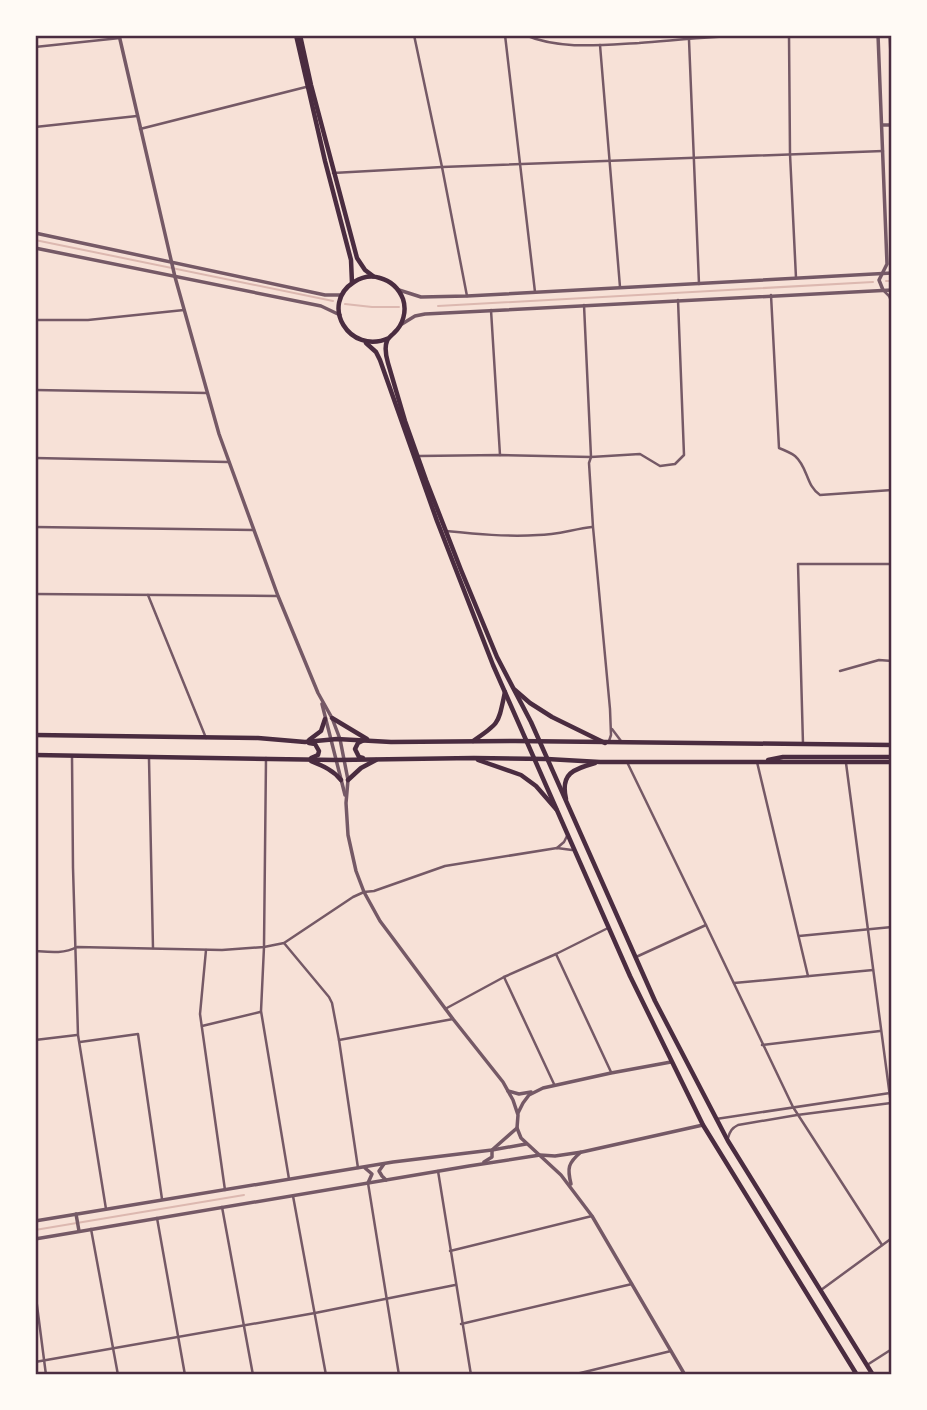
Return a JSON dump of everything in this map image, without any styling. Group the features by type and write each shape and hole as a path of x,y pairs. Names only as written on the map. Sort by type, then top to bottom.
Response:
{"main road":[{"path":"298,35 307,87 351,260 352,283"},
{"path":"298,35 357,258 365,270 392,283 399,290 405,307 402,324 396,332 382,341 365,342"},
{"path":"374,276 352,283 342,295 340,315 348,332 365,342 380,360 440,531 533,758 608,928 703,1125 857,1375"},
{"path":"389,338 386,355 417,456 446,531 497,657 566,799 668,1028 715,1119 873,1375"},
{"path":"515,690 552,717 607,743"},
{"path":"473,741 497,723 505,692"},
{"path":"332,718 366,740"},
{"path":"305,742 321,731 325,719"},
{"path":"35,735 258,738 315,744 318,755 307,759"},
{"path":"305,742 340,739 391,742 892,745"},
{"path":"366,740 358,743 355,750 359,757 368,759"},
{"path":"35,755 336,760 533,758 600,762 892,762"},
{"path":"757,762 783,757 892,757"},
{"path":"474,758 521,775 536,786 556,809"},
{"path":"307,759 328,768 341,780"},
{"path":"348,780 361,768 378,759"},
{"path":"566,799 564,783 568,775 582,766 600,762"},
{"path":"657,1033 668,1028"},
{"path":"780,1251 791,1244"}],"street":[{"path":"414,35 467,296"},
{"path":"505,35 535,292"},
{"path":"526,35 565,45 754,35"},
{"path":"789,35 790,154 796,278"},
{"path":"878,35 889,256 879,282 892,303"},
{"path":"891,35 892,74"},
{"path":"35,47 120,37 175,276 228,461 278,596 340,739 348,780 348,835 364,892 380,921 508,1091 513,1100 521,1138 571,1186 593,1216 685,1375"},
{"path":"689,40 699,284"},
{"path":"600,45 620,287"},
{"path":"140,129 307,87"},
{"path":"35,127 137,116"},
{"path":"882,125 892,125"},
{"path":"333,173 883,151"},
{"path":"35,233 325,295 342,295"},
{"path":"35,248 321,306 340,315"},
{"path":"399,290 421,297 467,296 892,273"},
{"path":"402,324 415,316 425,314 892,290"},
{"path":"771,295 779,448 795,455 814,491 820,495 892,490"},
{"path":"417,456 591,457 640,454 660,466 675,464 684,455 678,300"},
{"path":"584,305 593,527 611,727 607,743"},
{"path":"35,320 88,320 184,310"},
{"path":"491,310 500,455"},
{"path":"35,390 207,393"},
{"path":"35,458 228,461"},
{"path":"35,527 254,530"},
{"path":"446,531 538,536 593,527"},
{"path":"803,744 797,564 892,564"},
{"path":"35,594 278,596"},
{"path":"148,594 206,738"},
{"path":"840,671 879,660 892,661"},
{"path":"320,695 346,797"},
{"path":"611,727 624,743"},
{"path":"72,756 78,1035 106,1209"},
{"path":"149,757 153,948"},
{"path":"266,758 261,1011 289,1179"},
{"path":"627,762 797,1115 882,1245"},
{"path":"757,762 808,976"},
{"path":"846,763 892,1112"},
{"path":"558,848 568,834"},
{"path":"35,951 61,952 77,947 264,947 284,943 364,892 374,891 445,866 558,848 575,852"},
{"path":"636,957 706,925"},
{"path":"445,1009 504,977 608,928"},
{"path":"799,936 892,928"},
{"path":"284,943 332,1003 358,1168"},
{"path":"206,949 201,1014 225,1189"},
{"path":"556,954 611,1073"},
{"path":"733,983 873,970"},
{"path":"504,977 554,1084"},
{"path":"202,1026 261,1011"},
{"path":"339,1040 453,1019"},
{"path":"762,1045 881,1031"},
{"path":"80,1042 138,1034 162,1199"},
{"path":"35,1040 78,1035"},
{"path":"508,1091 519,1094 534,1092 554,1084 671,1062"},
{"path":"886,1068 892,1067"},
{"path":"517,1115 523,1103 534,1092"},
{"path":"715,1119 890,1093"},
{"path":"728,1141 733,1128 738,1125 891,1103"},
{"path":"35,1239 479,1164 582,1152 703,1125"},
{"path":"479,1164 492,1157 492,1150 517,1128"},
{"path":"35,1221 386,1163 526,1144"},
{"path":"571,1186 568,1171 573,1158 582,1152"},
{"path":"386,1163 379,1171 386,1180"},
{"path":"364,1167 372,1174 368,1182 399,1375"},
{"path":"438,1171 471,1375"},
{"path":"293,1196 326,1375"},
{"path":"222,1207 253,1375"},
{"path":"76,1216 78,1230"},
{"path":"450,1251 593,1216"},
{"path":"158,1218 184,1375"},
{"path":"91,1229 118,1375"},
{"path":"820,1291 892,1238"},
{"path":"461,1324 632,1284"},
{"path":"35,1362 315,1313 455,1285"},
{"path":"35,1290 46,1375"},
{"path":"867,1365 892,1349"},
{"path":"572,1375 671,1351"}],"waterway":[{"path":"35,240 333,301"},
{"path":"886,281 892,281"},
{"path":"438,306 873,282"},
{"path":"345,304 399,307"},
{"path":"35,1230 244,1195"}]}
